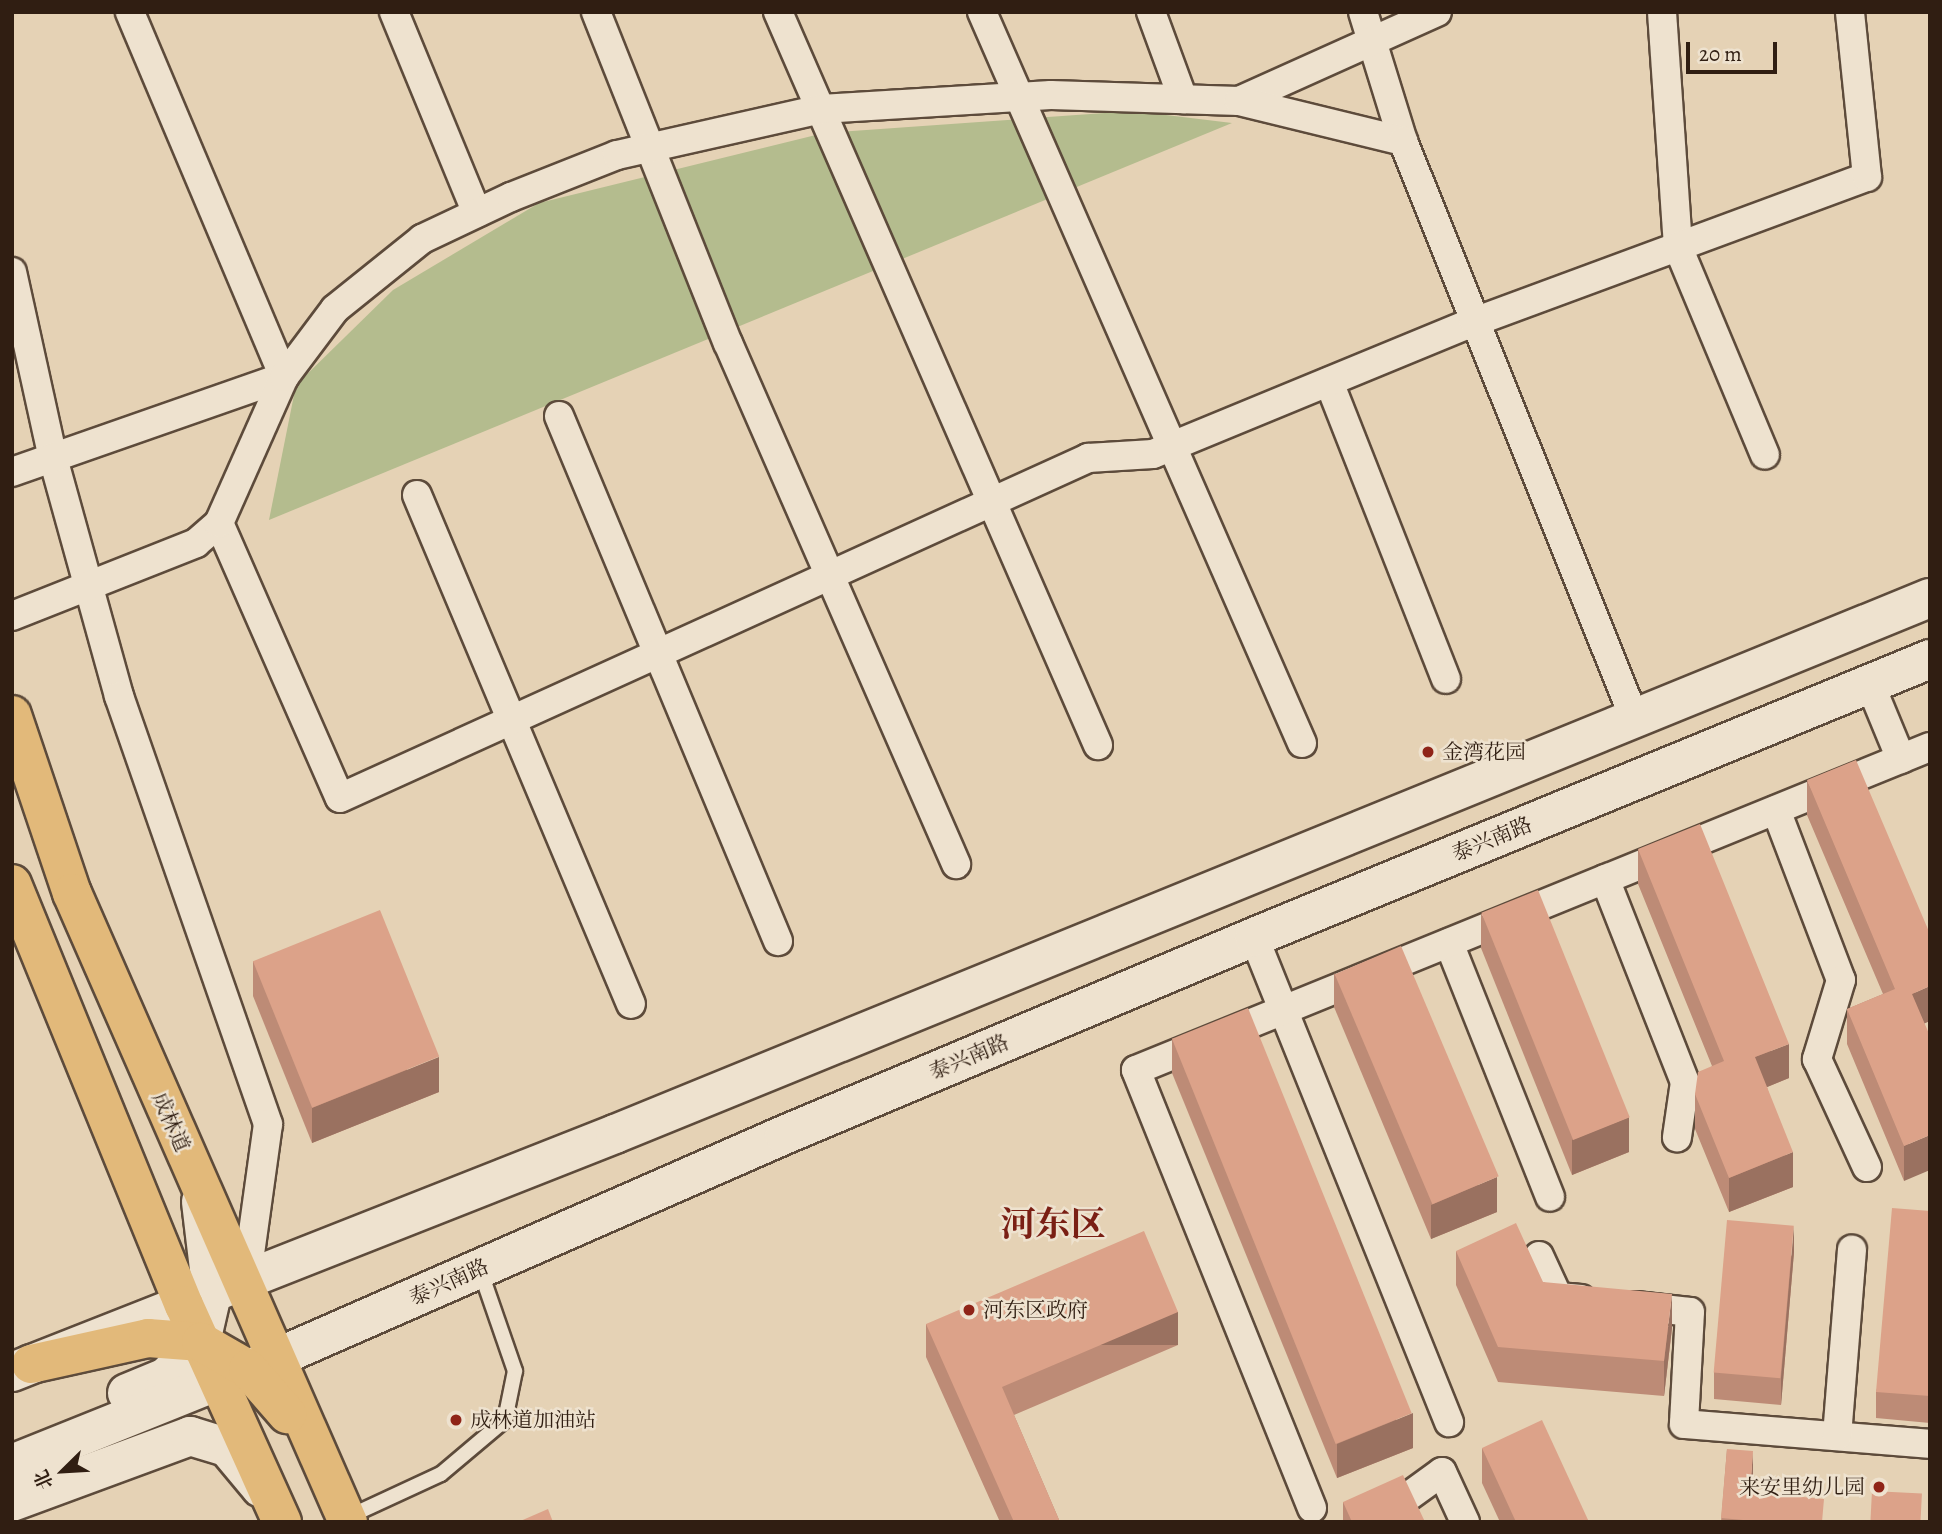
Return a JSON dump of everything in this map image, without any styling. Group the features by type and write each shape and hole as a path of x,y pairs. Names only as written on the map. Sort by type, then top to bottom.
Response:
{"main road":[{"path":"21,1368 214,1294 1633,715 1930,598"},
{"name":"泰兴南路","path":"12,1464 247,1370 1254,937 1930,659"},
{"name":"成林道","path":"12,715 72,893 197,1180 214,1294 201,1342 247,1370 278,1514"},
{"name":"成林道","path":"12,884 214,1294 247,1370 342,1508"},
{"path":"21,1368 148,1338 201,1342"},
{"path":"12,1440 166,1377 201,1342"},
{"path":"12,1502 190,1436 228,1447 278,1514"}],"street":[{"path":"130,12 284,377"},
{"path":"394,12 477,213"},
{"path":"596,12 728,343 956,864"},
{"path":"778,12 994,500 1098,746"},
{"path":"982,12 1302,743"},
{"path":"1151,12 1183,99"},
{"path":"1363,12 1403,141 1633,715"},
{"path":"1239,100 1437,12"},
{"path":"1662,12 1678,247 1765,455"},
{"path":"219,523 340,798 1088,458 1153,454 1474,322 1867,177 1850,12"},
{"path":"12,615 196,543 219,523 284,377 335,309 422,239 477,213 617,155 821,109 1017,97 1239,100 1403,141"},
{"path":"12,272 54,458 119,696 268,1124 214,1294"},
{"path":"12,472 284,377"},
{"path":"1329,382 1446,679"},
{"path":"559,416 778,942"},
{"path":"417,495 631,1004"},
{"path":"1870,684 1901,759"},
{"path":"1312,1508 1136,1070 1930,747"},
{"path":"1776,810 1841,980 1817,1059 1867,1167"},
{"path":"1605,880 1685,1082 1677,1137"},
{"path":"1254,937 1449,1422"},
{"path":"1449,943 1550,1196"},
{"path":"1837,1436 1852,1250"},
{"path":"1539,1256 1558,1297 1690,1312 1684,1424 1930,1444"},
{"path":"1373,1522 1442,1472 1465,1522"}],"lane":[{"path":"342,1508 441,1474 505,1420 516,1371 479,1268"}],"green space":[{"path":"1133,111 1232,123 269,520 296,385 393,290 539,203 824,133"}],"building":[{"path":"1856,760 1930,934 1930,986 1912,994 1930,1036 1930,1135 1904,1146 1847,1009 1895,989 1807,780"},
{"path":"1700,824 1789,1044 1755,1057 1793,1152 1729,1178 1695,1094 1698,1072 1724,1061 1638,849"},
{"path":"1538,890 1630,1117 1573,1140 1481,913"},
{"path":"380,910 439,1056 312,1108 253,961"},
{"path":"1401,946 1499,1176 1432,1204 1335,974"},
{"path":"1248,1008 1412,1413 1336,1444 1172,1039"},
{"path":"1892,1208 1930,1211 1930,1396 1876,1392"},
{"path":"1727,1220 1794,1226 1780,1378 1714,1372"},
{"path":"1516,1223 1543,1282 1672,1294 1664,1361 1498,1347 1456,1251"},
{"path":"1144,1231 1178,1312 1002,1387 1060,1522 1014,1522 926,1324"},
{"path":"1542,1420 1589,1522 1516,1522 1482,1448"},
{"path":"1727,1449 1753,1451 1750,1492 1824,1499 1822,1522 1742,1522 1743,1520 1721,1518"},
{"path":"1403,1475 1425,1522 1352,1522 1343,1502"},
{"path":"1872,1491 1922,1494 1920,1522 1870,1522"},
{"path":"548,1509 553,1522 518,1522"}],"place":[{"name":"金湾花园","path":"1428,752"},
{"name":"河东区政府","path":"969,1310"},
{"name":"成林道加油站","path":"456,1420"},
{"name":"来安里幼儿园","path":"1879,1487"}],"district":[{"name":"河东区","path":"1053,1224"}]}
